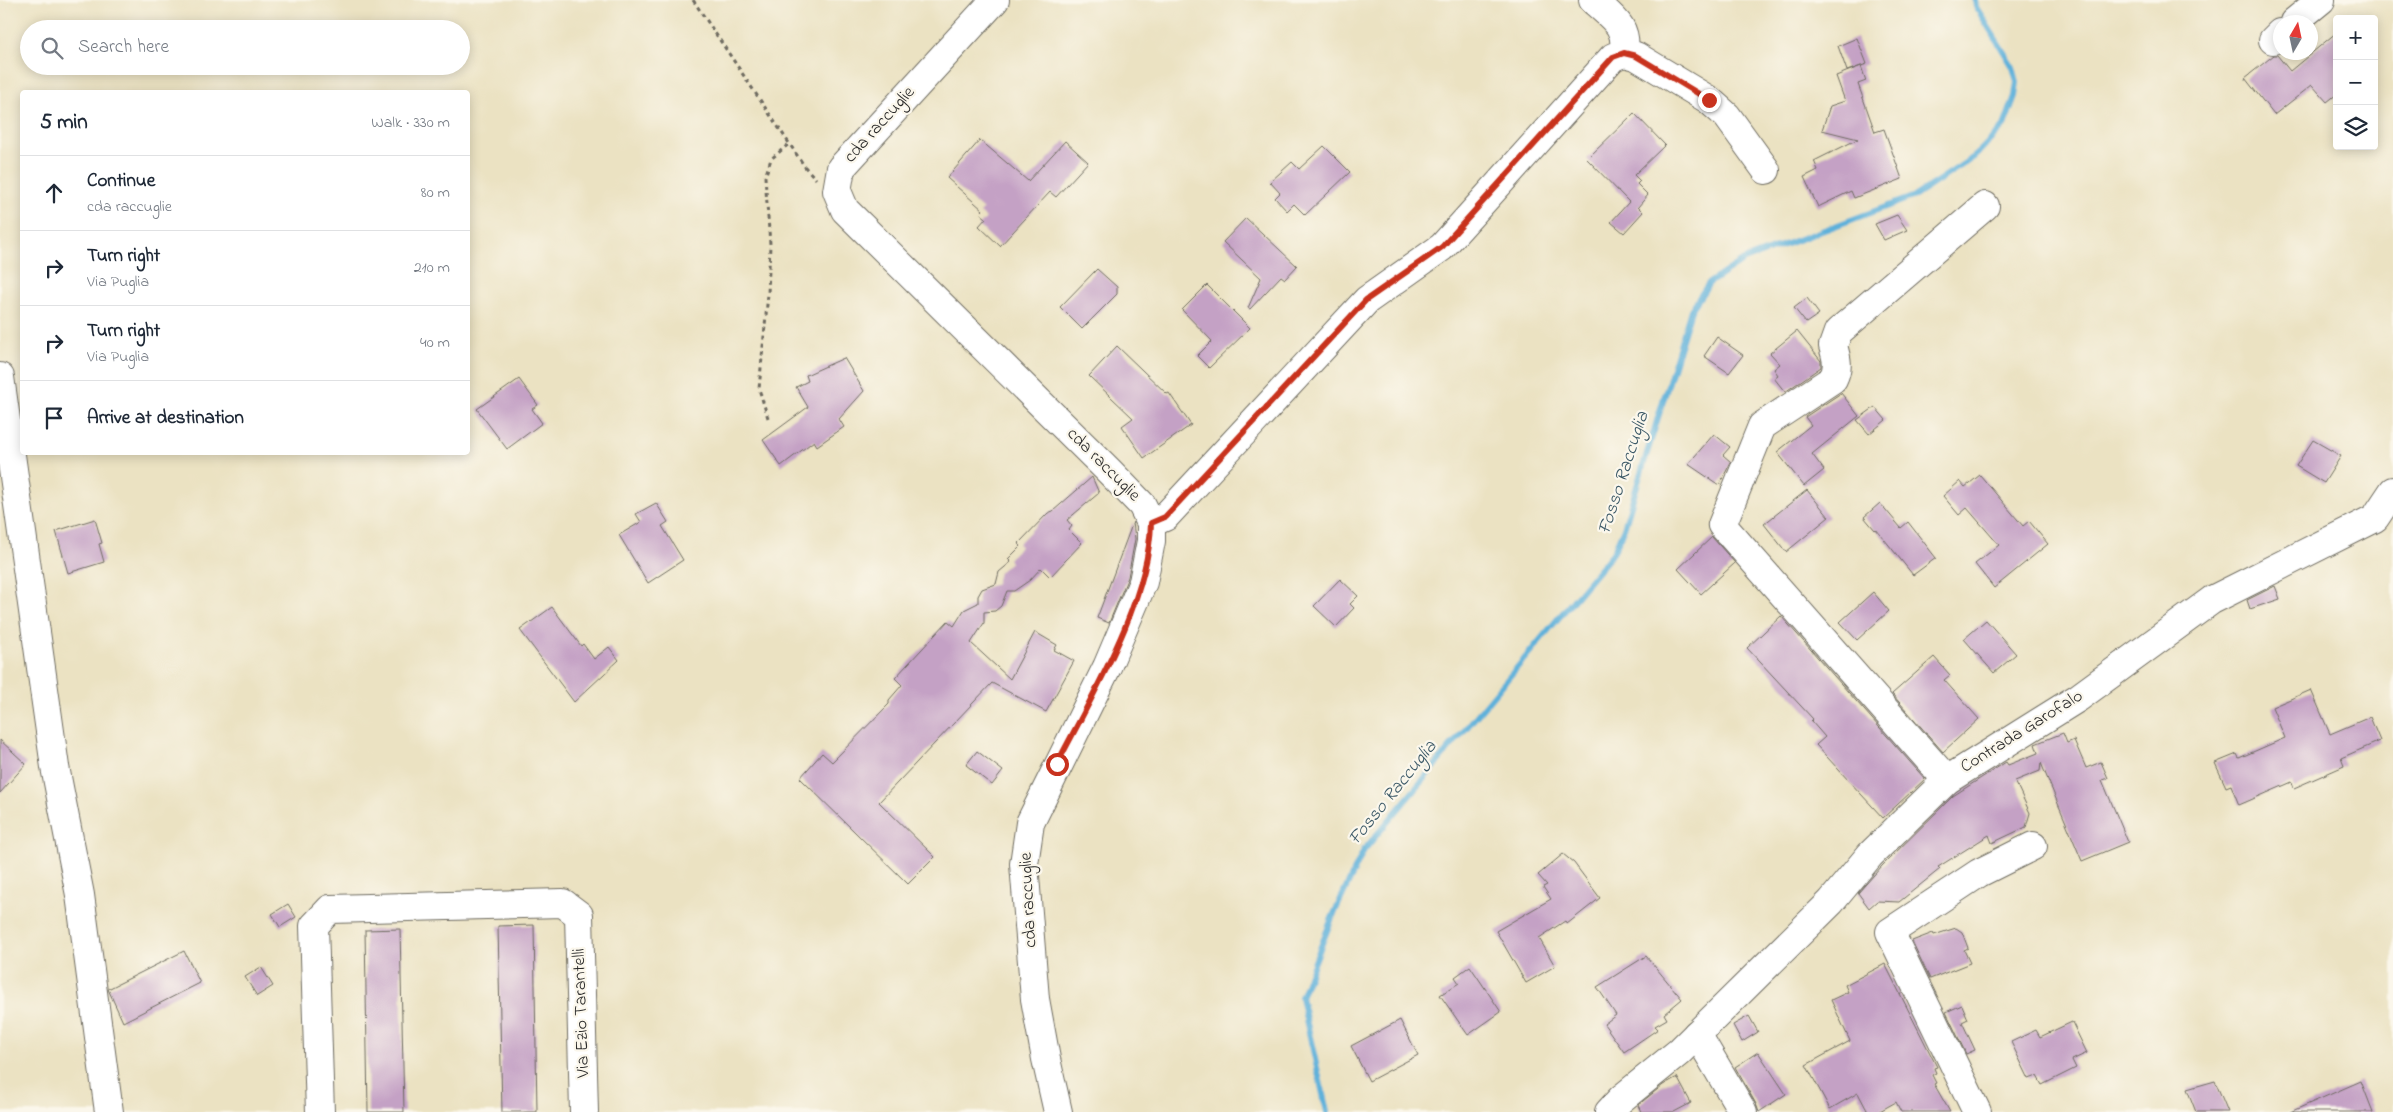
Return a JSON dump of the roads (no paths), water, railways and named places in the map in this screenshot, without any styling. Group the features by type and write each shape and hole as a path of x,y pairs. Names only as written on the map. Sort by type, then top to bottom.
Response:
{"street":[{"name":"cda raccuglie","path":"995,0 841,168 837,191 845,210 1110,471 1142,505 1151,523 1151,541 1143,582 1107,667 1030,823 1024,864 1035,999 1058,1112"},
{"path":"1593,0 1621,26 1626,38 1624,53"},
{"path":"2303,15 2321,0"},
{"path":"1151,523 1165,517 1366,300 1442,247 1613,57 1624,53 1636,56 1709,100 1727,116 1766,170"},
{"path":"1947,780 1722,525 1762,426 1833,379 1838,370 1833,346 1838,332 1985,206"},
{"path":"0,377 55,767 80,895 109,1112"},
{"name":"Contrada Garofalo","path":"1609,1112 1621,1099 1679,1052 1831,902 1870,855 1947,780 2078,698 2212,600 2375,518 2393,491"},
{"path":"1978,1112 1890,932 1979,873 2033,846"},
{"name":"Via Ezio Tarantelli","path":"320,1112 314,926 330,909 563,903 579,915 584,1112"},
{"path":"1697,1034 1743,1112"}],"waterway":[{"name":"Fosso Raccuglia","path":"1327,1112 1301,997 1332,918 1364,850 1613,553 1624,528 1691,310 1709,283 1744,260 1915,196 1974,157 2004,126 2015,96 2017,82 2013,67 1976,7 1975,0"}]}
